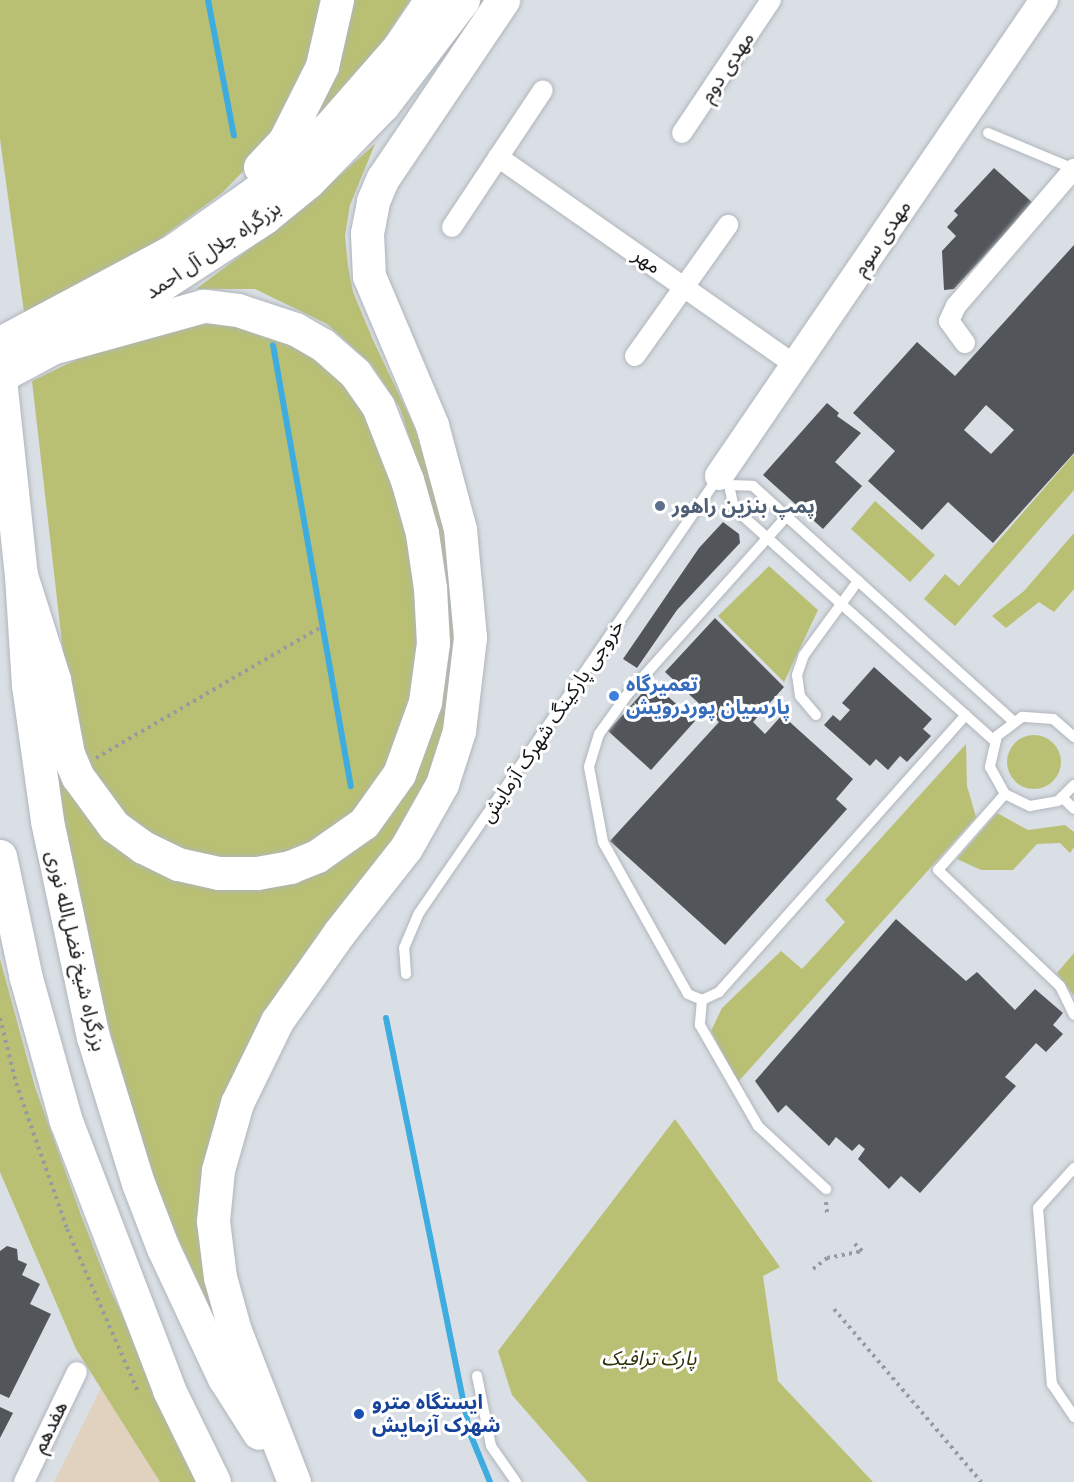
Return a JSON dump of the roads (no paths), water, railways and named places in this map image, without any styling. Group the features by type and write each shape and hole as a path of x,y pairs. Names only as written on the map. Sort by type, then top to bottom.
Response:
{"highway":[{"path":"118,298 219,206 285,140 322,66 337,0"},
{"name":"بزرگراه جلال آل احمد","path":"0,377 59,346 174,250 256,192 329,127 399,47 431,0"},
{"name":"بزرگراه جلال آل احمد","path":"0,343 118,298 225,247 308,182 383,105 463,0"},
{"path":"293,1482 235,1331 220,1277 213,1221 218,1170 237,1103 277,1021 339,933 406,848 442,784 459,731 470,637 460,529 432,426 369,276 367,233 374,201 384,178 503,0"},
{"path":"21,575 54,679 68,754 86,789 114,826 129,838 178,864 219,873 257,873 317,856 364,823 399,774 425,702 433,643 422,533 406,480 369,390 340,358 295,329 250,313 203,306 59,346"},
{"name":"بزرگراه شیخ فضل‌الله نوری","path":"0,377 21,575 28,685 47,821 74,956 112,1101 138,1183 192,1310 224,1378 293,1482"},
{"path":"0,856 26,978 66,1120 169,1390 214,1482"}],"street":[{"name":"مهدی دوم","path":"682,133 771,0"},
{"name":"مهدی سوم","path":"724,480 795,365 1044,0"},
{"path":"452,227 543,90"},
{"name":"مهر","path":"498,157 795,365"},
{"path":"965,343 949,321 956,306 1074,169"},
{"path":"635,356 728,225"},
{"name":"هفدهم","path":"24,1482 77,1372"}],"lane":[{"path":"988,133 1074,169"},
{"path":"724,480 753,486 1014,722"},
{"path":"724,480 734,508 995,741"},
{"name":"خروجی پارکینگ شهرک آزمایش","path":"406,974 404,948 419,913 724,480"},
{"path":"787,516 627,695 599,734 589,767 603,842 688,994 702,1000 719,992 966,715"},
{"path":"816,715 800,696 797,675 804,656 839,602 858,581"},
{"path":"1074,736 1053,719 1037,715 1014,722 995,741 990,767 1005,794 1030,806 1044,806 1062,798 1074,784"},
{"path":"1005,794 938,870 1060,986 1074,1015"},
{"path":"1062,798 1074,809"},
{"path":"702,1000 700,1025 758,1125 826,1189"},
{"path":"1074,1168 1038,1208 1052,1384 1074,1417"},
{"path":"477,1376 491,1446 516,1482"}],"waterway":[{"path":"208,0 234,136"},
{"path":"273,345 351,786"},
{"path":"386,1018 469,1431 490,1482"}],"place":[{"name":"پمپ بنزین راهور","path":"660,506"},
{"name":"تعمیرگاه پارسیان پوردرویش","path":"614,696"},
{"name":"ایستگاه مترو شهرک آزمایش","path":"359,1414"}],"park label":[{"name":"پارک ترافیک","path":"649,1358"}]}
